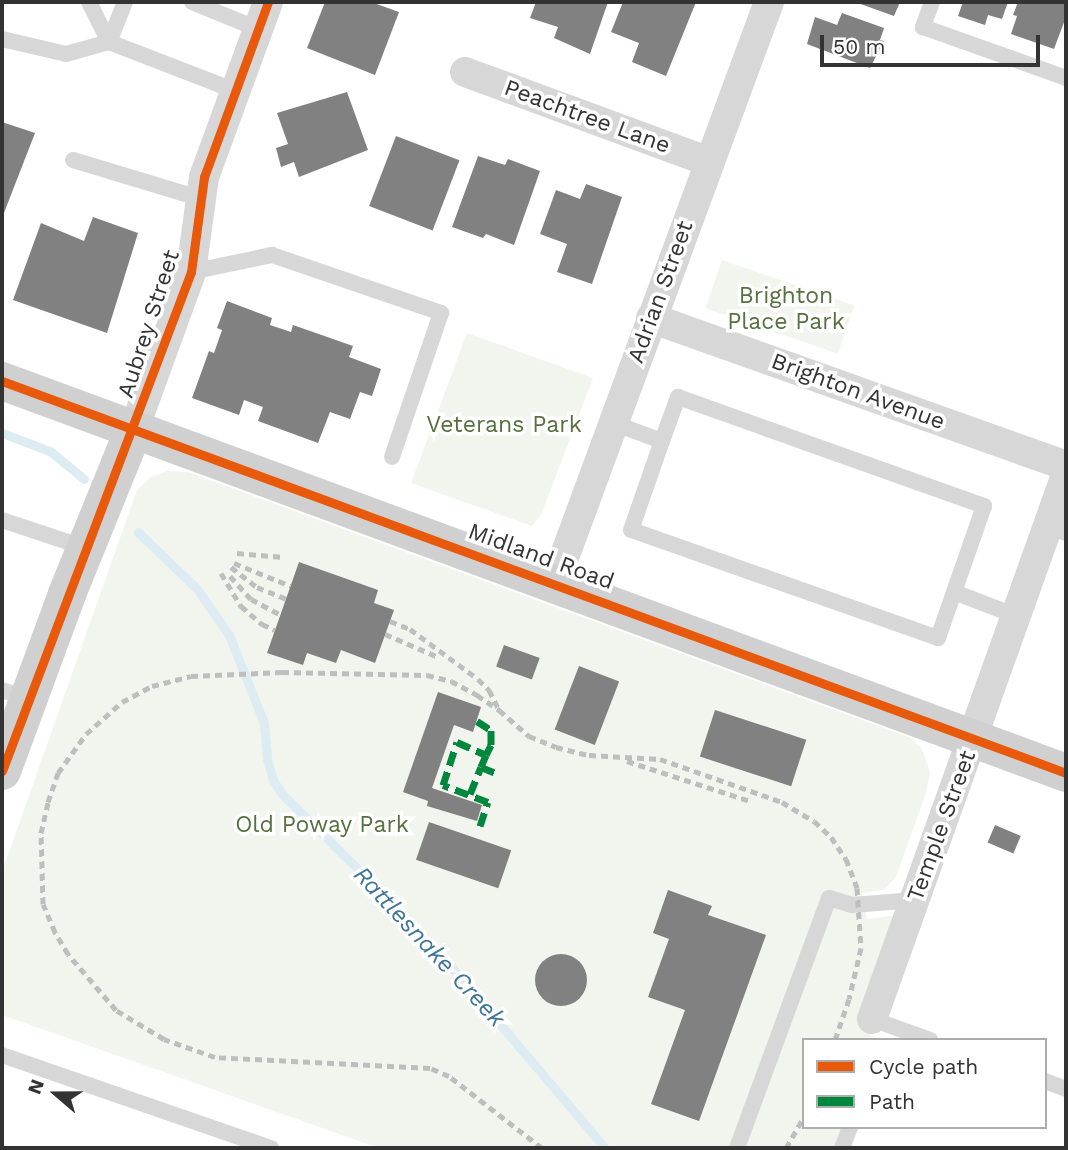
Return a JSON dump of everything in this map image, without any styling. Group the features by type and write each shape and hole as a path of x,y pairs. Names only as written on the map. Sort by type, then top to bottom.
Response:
{"main road":[{"name":"Midland Road","path":"2,381 555,582 1066,774"},
{"name":"Aubrey Street","path":"2,771 15,695 86,548 134,429"}],"street":[{"name":"Adrian Street","path":"555,582 768,2"},
{"name":"Aubrey Street","path":"134,429 191,272 205,177 263,15"},
{"name":"Peachtree Lane","path":"465,72 709,162"},
{"name":"Brighton Avenue","path":"651,318 1066,466"},
{"name":"Temple Street","path":"880,1028 915,900 1017,617 1058,530 1066,475"}],"lane":[{"path":"89,2 109,42"},
{"path":"109,42 125,2"},
{"path":"192,2 263,15"},
{"path":"932,2 923,27 1066,78"},
{"path":"2,39 66,54 109,42 236,91"},
{"path":"73,160 202,199"},
{"path":"191,272 272,255 441,313 392,457"},
{"path":"678,397 984,506 938,638 631,530 662,441 678,397"},
{"path":"612,423 662,441"},
{"path":"2,520 86,548"},
{"path":"954,592 1017,617"},
{"path":"737,1148 830,898 852,905 915,900"},
{"path":"880,1028 922,1038"},
{"path":"2,1055 271,1148"},
{"path":"1047,1082 1066,1089"},
{"path":"842,1148 849,1129"}],"green space":[{"name":"Brighton Place Park","path":"722,260 854,306 838,354 705,308"},
{"name":"Veterans Park","path":"467,333 593,378 541,515 532,526 411,483"},
{"name":"Old Poway Park","path":"167,471 188,472 911,738 922,749 930,772 926,793 896,877 885,889 862,893 867,919 892,916 895,922 864,1028 872,1038 802,1038 802,1129 858,1129 851,1148 379,1148 2,1015 2,872 137,490 151,477"}],"building":[{"path":"325,2 371,2 399,12 375,75 307,48"},
{"path":"536,2 608,2 590,54 554,38 558,27 530,18"},
{"path":"623,2 696,2 666,76 632,62 639,43 611,32"},
{"path":"855,2 900,2 894,16"},
{"path":"963,2 1008,2 1002,19 988,15 985,25 958,16"},
{"path":"1018,2 1066,2 1066,17 1054,49 1011,34 1017,16 1013,15"},
{"path":"842,13 884,28 880,40 884,41 870,68 807,44 815,17 837,25"},
{"path":"347,92 368,150 299,177 294,162 281,167 276,148 288,144 277,113"},
{"path":"2,122 35,133 2,218"},
{"path":"396,136 459,160 433,230 369,206"},
{"path":"478,156 505,165 508,159 540,171 514,245 486,234 483,238 452,227"},
{"path":"586,184 622,197 592,284 557,272 567,244 540,234 556,190 580,199"},
{"path":"93,217 138,233 107,333 13,300 41,223 84,241"},
{"path":"227,301 272,318 270,325 291,332 293,325 353,346 349,357 381,369 372,396 360,392 350,419 330,412 318,443 258,421 263,407 244,400 239,415 192,398 209,351 214,353 222,330 217,328"},
{"path":"299,562 378,590 374,603 394,610 375,663 341,650 336,663 307,653 303,665 267,653"},
{"path":"504,645 540,658 532,680 496,667"},
{"path":"579,666 619,681 595,745 555,729"},
{"path":"438,692 481,707 473,732 454,725 432,788 482,805 477,821 427,806 428,801 403,792"},
{"path":"715,710 806,740 791,786 700,757"},
{"path":"429,822 511,850 498,888 416,860"},
{"path":"995,825 1021,836 1013,853 988,842"},
{"path":"668,890 712,906 708,915 766,935 699,1121 651,1104 685,1010 648,997 669,939 653,933"},
{"path":"561,954 571,956 579,962 585,970 585,990 579,998 571,1004 561,1006 551,1004 543,998 537,990 535,980 537,970 543,962 551,956"}],"waterway":[{"name":"Rattlesnake Creek","path":"2,433 50,451 84,479"},
{"name":"Rattlesnake Creek","path":"138,532 197,589 229,635 264,723 267,759 273,780 282,794 383,894 407,930 443,957 605,1148"}],"railway":[{"path":"237,553 283,557"},
{"path":"234,563 291,586"},
{"path":"231,567 257,587 286,599"},
{"path":"221,573 241,606 262,624 275,630"},
{"path":"230,576 251,599 281,615"},
{"path":"390,621 410,629 478,679 489,690 499,710"},
{"path":"385,634 436,656"},
{"path":"542,1148 449,1076 430,1068 215,1057 164,1039 116,1010 68,954 43,904 41,833 48,802 58,773 86,734 122,702 152,686 191,676 282,672 427,675 451,681 477,695 529,736 556,747 589,755 660,759 782,802 814,821 831,837 846,859 857,888 861,948 849,999 836,1038"},
{"path":"627,761 750,801"},
{"path":"786,1148 802,1120"}],"marked path":[{"path":"477,721 491,730 491,745 486,755"},
{"path":"480,826 488,802 443,785 457,742 486,755 481,767 496,773"},
{"path":"470,794 481,767"}],"cycle path":[{"path":"2,771 191,272 204,177 268,2"},
{"path":"2,381 1066,773"}]}
